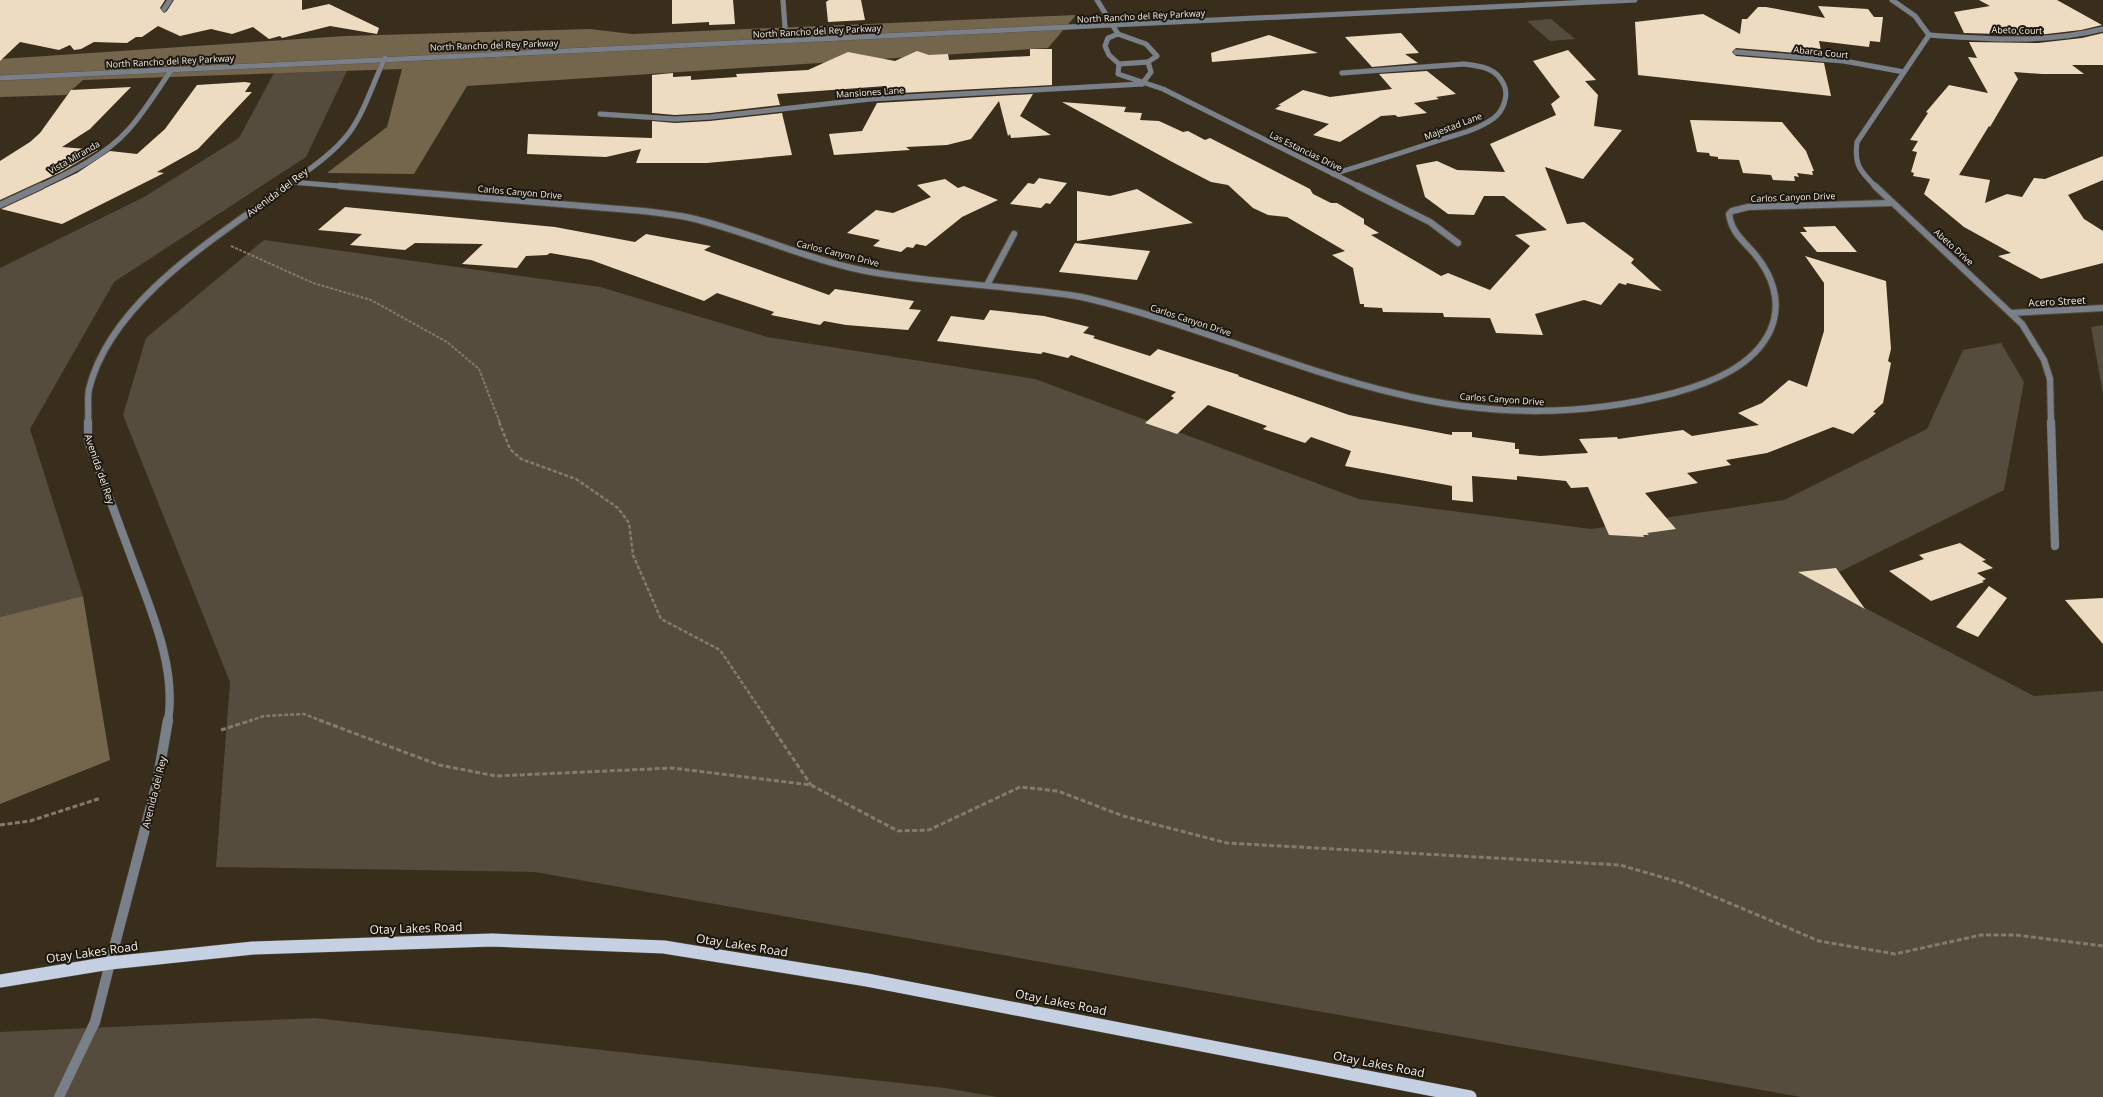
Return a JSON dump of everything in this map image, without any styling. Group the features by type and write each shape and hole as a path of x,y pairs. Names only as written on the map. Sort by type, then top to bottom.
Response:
{"main road":[{"name":"Otay Lakes Road","path":"0,981 110,963 253,948 492,940 664,947 867,980 1470,1097"}],"street":[{"path":"164,9 170,0"},
{"path":"783,0 786,41"},
{"path":"1097,0 1118,34 1143,42 1155,50 1157,56 1148,62 1119,64"},
{"name":"North Rancho del Rey Parkway","path":"0,78 385,58 1113,26 1635,0"},
{"path":"1892,0 1915,16 1929,34"},
{"name":"Abeto Court","path":"1929,34 2020,39 2057,39 2083,36 2103,30"},
{"name":"Las Estancias Drive","path":"1118,34 1108,38 1105,46 1110,55 1119,64 1118,74 1142,84 1163,89 1430,222 1458,243"},
{"name":"Abeto Drive","path":"1929,34 1924,45 1857,142 1855,157 1860,171 1891,203 2022,324 2044,360 2050,379 2055,546"},
{"name":"Abarca Court","path":"1736,52 1844,61 1904,72"},
{"name":"Avenida del Rey","path":"59,1097 95,1022 157,783 169,715 169,690 164,652 154,619 88,441 85,424 86,406 91,380 101,357 122,324 148,294 214,238 291,182 345,138 353,126 385,58"},
{"path":"1142,84 1151,72 1148,62"},
{"name":"Majestad Lane","path":"1333,174 1422,147 1487,122 1502,109 1505,87 1499,74 1495,71 1481,66 1464,64 1342,73"},
{"name":"Vista Miranda","path":"0,205 60,176 105,150 128,129 172,69"},
{"name":"Mansiones Lane","path":"600,114 675,119 710,117 870,99 1142,84"},
{"name":"Carlos Canyon Drive","path":"291,182 636,210 681,216 706,222 792,251 869,272 1078,296 1105,303 1399,395 1490,409 1528,411 1585,409 1648,401 1698,386 1731,370 1758,349 1770,330 1776,300 1775,286 1764,264 1739,237 1732,227 1728,220 1729,214 1732,211 1748,207 1891,203"},
{"path":"987,285 1014,234"},
{"name":"Acero Street","path":"2011,313 2072,312 2103,308"}],"path":[{"path":"214,238 313,283 371,300 447,342 478,369 510,449 521,459 576,479 618,508 629,523 633,555 661,619 720,650 811,785"},
{"path":"221,730 264,716 304,714 439,765 496,776 672,768 811,785 898,831 929,830 1020,787 1058,791 1123,816 1227,843 1620,865 1682,883 1819,941 1895,954 1981,935 2016,935 2103,946"},
{"path":"0,825 30,821 101,798"}],"shaded area":[{"path":"1076,15 1048,48 467,86 414,174 327,173 387,127 402,69 83,80 66,95 0,97 0,59 345,36 590,29 632,34"},
{"path":"1551,19 1575,39 1550,41 1527,21"},
{"path":"347,71 306,157 114,282 30,429 83,596 0,617 0,268 144,197 239,138 274,73"},
{"path":"264,240 600,287 767,337 1035,379 1359,499 1591,529 1784,500 1927,429 1963,350 2001,343 2024,382 2004,490 1817,583 2034,696 2103,691 2103,1097 1801,1097 535,872 216,867 230,682 123,415 146,338"},
{"path":"2103,325 2103,394 2091,327"},
{"path":"83,596 110,760 0,804 0,617"},
{"path":"315,1018 945,1088 997,1097 0,1097 0,1032"}],"building":[{"path":"0,0 165,0 160,8 164,13 174,0 302,0 302,10 329,4 379,28 377,34 330,26 282,38 280,36 269,39 253,27 232,34 211,29 180,36 158,26 142,37 136,37 127,43 94,42 81,49 74,50 70,45 59,50 20,42 0,61"},
{"path":"672,0 733,0 735,24 709,25 709,22 672,24"},
{"path":"829,0 861,0 865,20 828,22 826,2"},
{"path":"1979,0 2057,0 2102,25 2081,30 2038,35 1964,33 1954,12 1990,6"},
{"path":"1818,6 1868,9 1874,17 1883,17 1880,42 1870,41 1869,47 1819,41 1822,55 1736,48 1732,52 1736,56 1824,63 1831,96 1638,75 1635,22 1703,14 1740,34 1742,19 1747,19 1758,7 1766,7 1825,18"},
{"path":"1401,33 1419,53 1405,54 1418,63 1372,67 1345,37"},
{"path":"2103,33 2103,65 2072,65 2084,74 2014,72 2018,79 1990,127 1989,126 1959,175 1990,180 1985,203 2007,194 2022,197 2034,178 2045,179 2103,156 2103,180 2068,195 2084,219 2103,231 2103,263 2041,279 1998,256 2011,253 1964,227 1924,194 1930,179 1913,176 1914,173 1911,172 1917,152 1912,151 1918,141 1910,140 1928,113 1926,112 1949,85 1988,93 1968,57 1977,58 1969,42 2038,43 2082,38"},
{"path":"1269,35 1318,53 1212,62 1211,53"},
{"path":"1030,49 1052,49 1052,85 882,94 886,86 777,94 780,105 710,113 675,115 652,113 652,75 673,73 673,77 691,76 691,80 737,77 736,74 808,70 848,52 895,61 917,51 929,55 948,54 949,60 1030,56"},
{"path":"1568,50 1596,80 1585,81 1598,95 1594,126 1622,130 1583,179 1545,167 1567,224 1584,222 1634,259 1631,263 1662,291 1627,283 1626,285 1619,283 1601,305 1584,300 1535,314 1543,335 1496,333 1490,318 1444,317 1443,313 1383,312 1382,308 1364,307 1364,304 1360,304 1353,268 1332,255 1345,251 1287,217 1268,215 1253,208 1228,185 1211,182 1062,102 1126,107 1124,112 1142,113 1140,120 1159,121 1183,132 1188,131 1205,140 1210,138 1310,189 1313,194 1331,203 1337,203 1364,219 1364,224 1379,233 1371,235 1441,276 1448,273 1490,290 1530,246 1515,235 1547,230 1504,196 1484,196 1474,215 1448,214 1425,197 1416,165 1437,161 1457,170 1505,172 1490,144 1556,115 1551,104 1560,97 1533,61"},
{"path":"1427,71 1456,94 1436,97 1439,99 1414,103 1427,113 1398,117 1395,115 1381,116 1340,142 1313,135 1329,124 1275,109 1281,105 1278,105 1303,90 1330,97 1392,89 1379,74"},
{"path":"245,82 251,83 245,92 252,92 198,149 157,172 164,173 62,224 1,209 77,173 110,151 137,154 165,129 197,85"},
{"path":"131,87 90,129 62,147 98,150 61,172 0,200 0,161 30,142 40,133 71,90"},
{"path":"1033,94 1020,116 1051,135 1011,138 1010,134 1008,136 999,101 971,139 947,145 906,147 910,150 834,155 829,134 862,131 877,103"},
{"path":"782,113 792,155 707,163 636,163 641,149 606,157 527,154 528,134 652,138 652,121 675,123 710,121"},
{"path":"1690,120 1782,122 1806,151 1814,171 1812,171 1813,175 1797,173 1799,177 1794,176 1795,181 1773,180 1771,175 1743,173 1739,160 1718,159 1718,157 1710,156 1709,153 1697,152"},
{"path":"1039,178 1067,183 1050,204 1046,203 1041,208 1010,204 1028,183 1034,184"},
{"path":"945,179 958,188 964,186 998,200 962,217 926,246 916,244 913,248 907,247 901,252 873,246 880,240 847,233 876,210 893,213 931,197 917,185"},
{"path":"1137,189 1193,223 1077,241 1077,191 1110,196"},
{"path":"345,207 555,227 635,242 646,234 711,246 704,250 829,295 835,289 914,301 909,309 921,310 908,330 846,325 824,321 820,325 771,315 774,312 717,293 704,301 591,260 550,253 547,255 526,256 517,268 462,264 483,244 415,243 405,250 350,245 362,234 318,230"},
{"path":"1835,226 1857,252 1817,252 1800,232 1807,232 1803,227"},
{"path":"1075,243 1150,251 1137,280 1059,272"},
{"path":"1805,256 1886,281 1891,349 1888,361 1891,363 1883,403 1873,412 1876,413 1853,434 1833,427 1767,453 1726,460 1731,465 1687,473 1698,483 1645,493 1676,529 1647,533 1649,535 1643,535 1644,537 1609,535 1588,487 1571,488 1566,481 1517,476 1517,480 1472,476 1473,502 1452,500 1452,486 1345,466 1351,451 1311,437 1305,443 1263,429 1267,426 1208,405 1177,434 1145,423 1174,398 1171,396 1176,392 1071,355 1068,358 1043,352 1041,354 937,341 951,316 984,320 990,310 1044,316 1089,327 1083,333 1095,336 1093,338 1150,356 1158,349 1239,375 1238,376 1349,415 1452,435 1452,432 1472,432 1472,437 1515,443 1515,449 1519,449 1519,454 1540,456 1588,453 1579,439 1617,437 1618,439 1683,430 1692,436 1759,425 1738,413 1762,403 1789,380 1807,387 1824,331 1824,283"},
{"path":"1960,543 1986,560 1982,561 1993,568 1977,573 1986,579 1982,581 1984,582 1931,601 1889,571 1924,559 1919,555"},
{"path":"1836,568 1865,609 1798,572"},
{"path":"1989,586 2007,598 1978,637 1956,627"},
{"path":"2103,598 2103,644 2065,600"}]}
